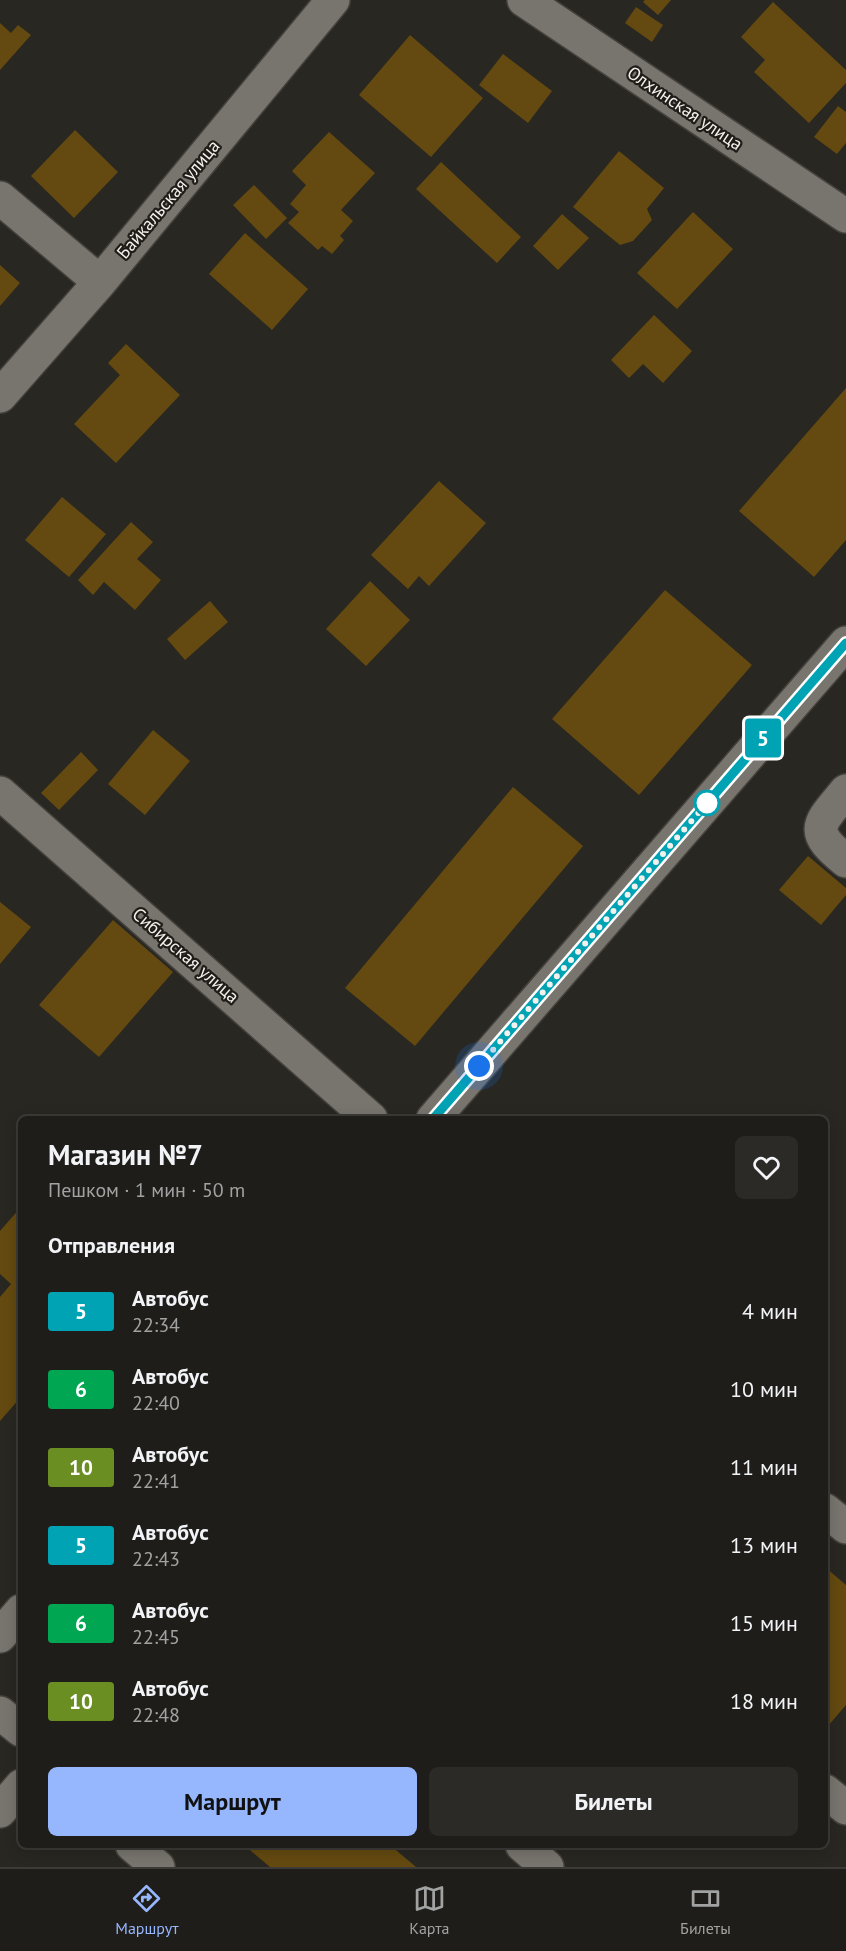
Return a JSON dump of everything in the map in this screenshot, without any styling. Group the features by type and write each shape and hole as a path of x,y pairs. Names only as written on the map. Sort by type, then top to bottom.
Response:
{"street":[{"name":"Байкальская улица","path":"0,396 100,282 333,0"},
{"name":"Олхинская улица","path":"524,0 846,216"},
{"path":"0,198 100,282"},
{"path":"436,1116 846,643"},
{"path":"846,791 822,821 821,835 828,847 846,861"},
{"name":"Сибирская улица","path":"0,793 369,1116"},
{"path":"828,1512 846,1527"},
{"path":"0,1636 18,1615"},
{"path":"0,1713 18,1728"},
{"path":"0,1811 18,1790"},
{"path":"828,1793 846,1808"},
{"path":"136,1848 158,1867"},
{"path":"525,1848 547,1867"}],"building":[{"path":"645,0 671,0 658,15 643,2"},
{"path":"773,2 846,70 846,83 809,123 754,72 765,60 741,37"},
{"path":"636,7 663,25 652,42 625,23"},
{"path":"0,23 11,33 18,25 31,35 0,70"},
{"path":"410,35 483,98 431,157 359,95"},
{"path":"503,54 552,91 528,123 479,85"},
{"path":"838,106 846,112 846,143 837,154 814,137"},
{"path":"75,130 118,172 74,218 31,176"},
{"path":"329,132 375,173 341,210 353,221 340,236 344,240 332,254 322,246 318,250 288,223 299,212 290,204 306,185 292,171"},
{"path":"619,151 664,188 647,209 652,220 633,241 620,245 573,207"},
{"path":"441,162 521,237 497,263 416,189"},
{"path":"254,185 287,218 266,239 233,205"},
{"path":"693,212 733,249 677,309 637,273"},
{"path":"562,214 589,238 558,270 533,246"},
{"path":"245,233 308,289 272,330 209,274"},
{"path":"0,265 20,283 0,306"},
{"path":"654,315 692,351 663,383 643,364 629,378 611,360"},
{"path":"126,344 180,395 116,463 74,424 120,375 108,363"},
{"path":"846,388 846,540 814,577 739,511"},
{"path":"439,481 486,523 429,586 419,576 408,589 371,555"},
{"path":"62,497 106,534 69,577 25,540"},
{"path":"131,522 153,542 137,559 161,580 135,610 104,582 93,595 78,580"},
{"path":"370,581 410,620 366,666 326,629"},
{"path":"665,590 752,665 639,795 552,719"},
{"path":"210,601 228,622 185,660 167,639"},
{"path":"153,730 190,761 145,815 108,784"},
{"path":"81,752 98,770 59,810 41,793"},
{"path":"513,787 583,846 415,1046 345,988"},
{"path":"808,856 846,888 846,895 821,925 779,890"},
{"path":"0,902 31,927 0,964"},
{"path":"113,920 173,972 99,1057 39,1005"},
{"path":"18,1210 18,1400 0,1421 0,1297 11,1284 0,1274 0,1231"},
{"path":"828,1570 846,1585 846,1705 828,1726"},
{"path":"248,1848 394,1848 416,1867 270,1867"}],"bus line":[{"name":"5","path":"436,1116 846,643"}],"route":[{"path":"479,1066 707,803"}]}
